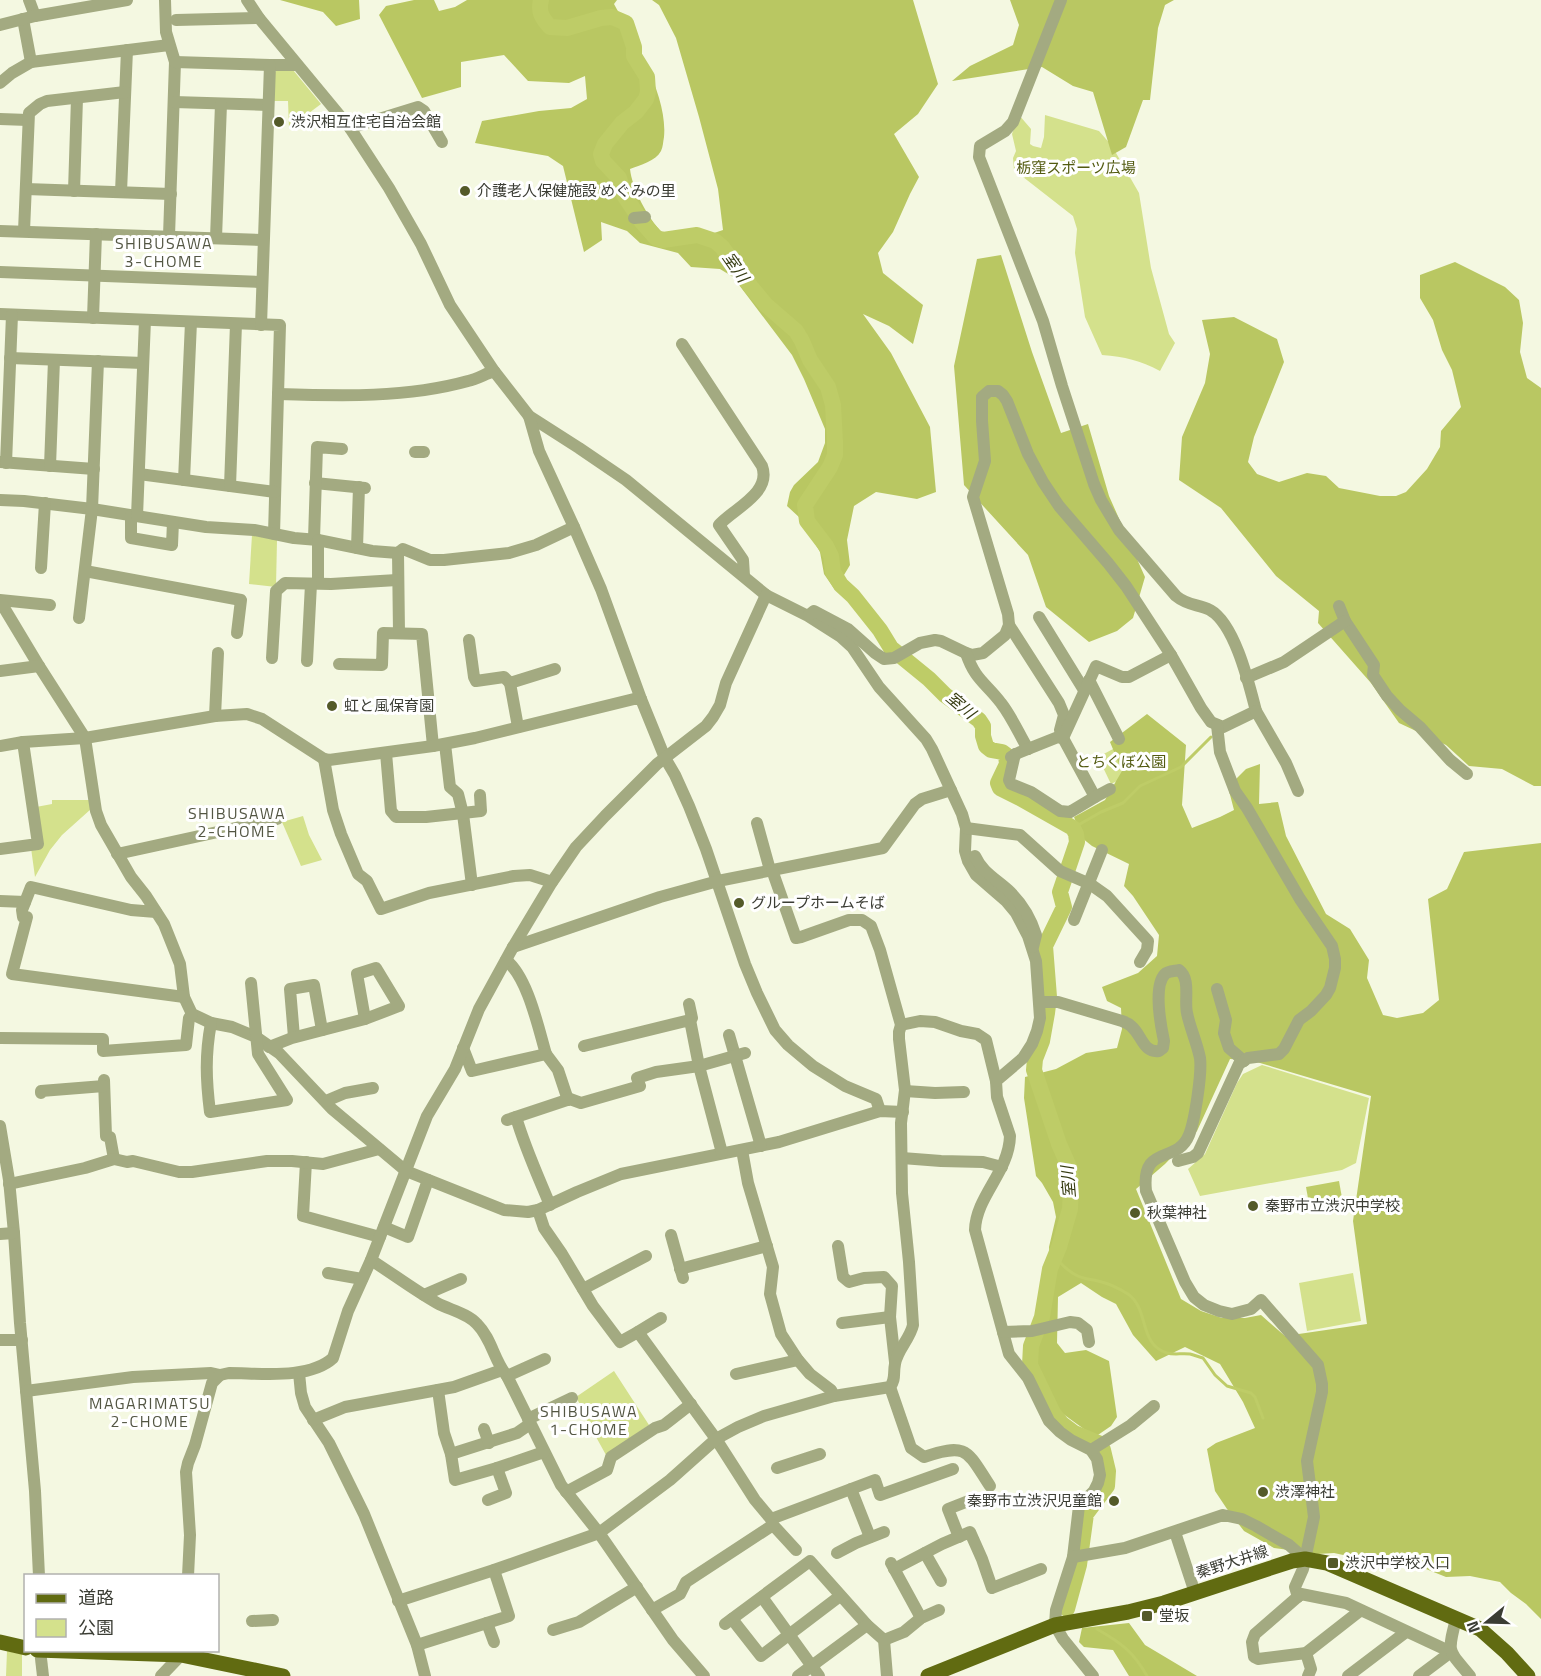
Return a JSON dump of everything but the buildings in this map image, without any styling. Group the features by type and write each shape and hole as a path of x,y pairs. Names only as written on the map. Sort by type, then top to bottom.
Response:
{"main road":[{"name":"秦野大井線","path":"928,1676 958,1670 1055,1625 1128,1612 1292,1561 1305,1559 1327,1563 1480,1629 1528,1676"},
{"path":"0,1642 24,1647"},
{"path":"133,1652 181,1653 283,1676"}],"street":[{"path":"28,0 31,62"},
{"path":"0,25 29,17 127,0"},
{"path":"165,0 165,32 175,62 169,236"},
{"path":"247,0 259,18 350,128 421,244 450,305 494,371 529,416 626,480 766,595 808,616 841,637 852,647 879,687 926,739 968,828 965,851 968,861 976,875 1006,901 1016,913 1033,948 1036,961 1041,1002 1040,1018 1032,1044 1023,1058 996,1081"},
{"path":"1060,0 1013,122 1005,131 980,146 979,157 1043,321 1062,386 1101,501 1119,530 1176,596 1186,603 1210,610 1223,622 1245,668 1256,711 1286,763 1298,791"},
{"path":"176,20 259,18"},
{"path":"0,83 31,62 169,45"},
{"path":"121,192 127,50"},
{"path":"175,62 297,65"},
{"path":"261,325 270,65"},
{"path":"24,231 29,114 47,101 125,92"},
{"path":"74,191 77,98"},
{"path":"174,102 268,105"},
{"path":"216,238 221,104"},
{"path":"350,128 418,107 424,111 442,142"},
{"path":"0,119 28,120"},
{"path":"26,189 171,194"},
{"path":"0,231 263,240"},
{"path":"93,318 96,234"},
{"path":"0,272 261,282"},
{"path":"94,469 3,462 10,358 6,315 280,325 274,534"},
{"path":"145,320 139,474 131,538 172,545 173,522"},
{"path":"184,480 191,322"},
{"path":"230,486 236,324"},
{"path":"682,344 765,473 758,490 719,525 742,560 744,576"},
{"path":"10,358 143,363"},
{"path":"50,466 54,360"},
{"path":"79,618 92,509 98,361"},
{"path":"278,394 390,393 469,381 494,371"},
{"path":"808,616 814,611 848,628 884,659 894,658 920,643 935,640 966,653 978,654 989,650 1005,635 1009,625 1008,614 973,497 985,460 981,401 984,394 994,390 1003,395 1007,402 1028,454 1043,482 1081,534 1126,586 1171,655 1210,722 1223,727 1256,711"},
{"path":"529,416 539,451 601,589 641,699 665,758 689,806 718,881 745,964 775,1030 788,1045 813,1066 845,1086 876,1099 880,1111"},
{"path":"307,661 314,584 317,447 342,449"},
{"path":"139,474 275,492"},
{"path":"315,483 363,488 357,548"},
{"path":"0,500 92,509 206,527 254,530 398,553 403,549 430,560 509,553 536,545 574,527"},
{"path":"41,568 45,503"},
{"path":"398,553 399,633"},
{"path":"84,571 241,600 237,633"},
{"path":"272,658 276,591 285,583 397,580"},
{"path":"26,1391 133,1377 212,1373 220,1375 298,1373 327,1364 333,1359 348,1311 371,1260 427,1116 455,1069 479,1010 513,947 576,847 665,758 706,726 713,717 766,595"},
{"path":"1,605 50,604"},
{"path":"1,605 85,738 96,811 101,825 172,941 180,964 184,997 192,1014 256,1037 270,1047 285,1059 332,1109 406,1171 504,1210 519,1212 544,1208 621,1174 761,1146 880,1111 903,1112"},
{"path":"1339,606 1345,621 1374,664 1373,675 1387,696 1450,760 1467,774"},
{"path":"1039,617 1087,685 1119,739"},
{"path":"1246,678 1284,662 1345,621"},
{"path":"1009,625 1059,703 1064,715 1060,737 1095,797"},
{"path":"339,664 382,665 383,633 422,634 439,745 450,787 458,794 463,814 472,885"},
{"path":"469,640 474,677 477,681 504,677 510,683 518,727"},
{"path":"214,716 218,653"},
{"path":"966,653 977,677 1000,702 1028,749"},
{"path":"1110,789 1070,812 1060,811 1031,792 1011,784 1009,780 1013,756 1060,737 1096,666 1122,677 1130,677 1171,655"},
{"path":"0,671 39,666"},
{"path":"510,683 555,669"},
{"path":"0,746 22,742 85,738 214,716 247,714 262,719 329,760 439,745 641,699"},
{"path":"1217,725 1220,752 1235,791 1300,900 1332,946 1335,968 1326,995 1299,1020 1284,1049 1279,1054 1248,1058 1239,1064 1198,1153 1193,1157 1151,1162 1144,1179 1146,1191 1185,1282 1194,1297 1204,1305 1232,1314 1251,1309 1262,1300 1318,1365 1322,1392 1307,1461 1314,1517 1304,1569 1295,1587 1298,1597"},
{"path":"0,849 38,844 22,742"},
{"path":"386,753 391,811 396,817 426,817 481,811"},
{"path":"324,759 333,810 341,834 358,874 367,881 381,909 429,893 514,876 530,874 552,882"},
{"path":"513,947 660,897 718,881 883,848 915,804 922,798 951,790"},
{"path":"480,795 483,825"},
{"path":"117,854 277,819"},
{"path":"757,823 771,870 796,938 849,920 862,920 871,926 901,1025 899,1039 905,1091 901,1123 902,1192 913,1325 912,1332 895,1363"},
{"path":"968,828 1020,835 1065,873 1090,884 1107,896 1148,941 1147,950 1140,962"},
{"path":"1074,920 1102,850"},
{"path":"156,912 131,910 31,887 21,914 27,917 12,974 184,997"},
{"path":"0,900 25,902"},
{"path":"506,960 512,965 529,998 546,1054 558,1070 568,1100"},
{"path":"1041,1002 1058,1002 1122,1021 1130,1025 1148,1049 1153,1052 1159,1051 1163,1048 1164,1041 1158,1000 1162,979 1165,974 1172,971 1182,972 1185,977 1186,1012 1200,1058 1201,1071 1188,1136 1177,1160"},
{"path":"212,1023 208,1038 206,1079 210,1112 287,1100 258,1054 251,983"},
{"path":"294,1037 290,989 314,985 322,1030"},
{"path":"1217,989 1226,1020 1224,1033 1229,1048 1244,1061"},
{"path":"689,1004 699,1066 723,1153"},
{"path":"0,1038 103,1039 104,1051 186,1045 189,1018 192,1014"},
{"path":"270,1047 294,1037 364,1019"},
{"path":"584,1046 690,1020"},
{"path":"901,1025 935,1022 977,1034 986,1040 996,1081 997,1097 1010,1136 1008,1154 978,1212 975,1230 1009,1354 1028,1378 1049,1421 1071,1440 1093,1449"},
{"path":"729,1035 740,1055 761,1146"},
{"path":"463,1048 472,1071 546,1054"},
{"path":"661,1318 620,1342 593,1306 544,1228 544,1208 534,1166 511,1119 568,1100 581,1103 640,1086 637,1078 656,1072 699,1066 740,1055"},
{"path":"41,1093 41,1091 104,1083 106,1136 111,1137 114,1159"},
{"path":"326,1101 373,1088"},
{"path":"905,1091 964,1092"},
{"path":"0,1128 14,1233 35,1491 39,1574"},
{"path":"6,1182 85,1168 114,1159 179,1172 192,1172 267,1161 323,1164 379,1149"},
{"path":"742,1150 748,1183 773,1267 770,1294 781,1334 798,1360 810,1374 831,1390 834,1396"},
{"path":"902,1158 983,1162 1002,1167"},
{"path":"306,1162 303,1216 408,1237 428,1180"},
{"path":"0,1234 14,1233"},
{"path":"671,1235 682,1273 767,1246"},
{"path":"398,1601 598,1533 670,1480 716,1439 738,1427 764,1416 834,1396 890,1387 895,1379 890,1317 892,1286 884,1277 864,1278 849,1282 837,1270 838,1246"},
{"path":"583,1289 646,1257"},
{"path":"371,1260 424,1295 476,1323 489,1342 566,1492 598,1533 673,1640 704,1676"},
{"path":"328,1273 362,1279"},
{"path":"424,1295 461,1279"},
{"path":"842,1323 890,1317"},
{"path":"1003,1332 1038,1329 1070,1322 1078,1323 1087,1330 1089,1341"},
{"path":"639,1332 716,1439 755,1500 796,1550"},
{"path":"0,1340 22,1340"},
{"path":"313,1420 345,1407 454,1387 545,1359"},
{"path":"736,1374 798,1360"},
{"path":"298,1373 305,1407 329,1443 364,1514 417,1645 425,1676"},
{"path":"188,1574 190,1535 186,1472 212,1383 220,1375"},
{"path":"890,1387 911,1448 924,1457 958,1449 969,1455 990,1486"},
{"path":"438,1390 444,1433 451,1454 455,1479 544,1452"},
{"path":"451,1454 517,1433 529,1422 572,1398"},
{"path":"566,1492 607,1470 611,1457 663,1425 691,1404"},
{"path":"1093,1449 1131,1425 1154,1406"},
{"path":"484,1429 489,1443"},
{"path":"1093,1449 1100,1474 1094,1491 1079,1506 1079,1556 1056,1610 1055,1625 1063,1639 1093,1676"},
{"path":"652,1610 680,1594 686,1582 772,1522 875,1480 880,1495 948,1471 936,1453"},
{"path":"777,1468 820,1454"},
{"path":"488,1500 506,1493 497,1468"},
{"path":"851,1489 870,1538"},
{"path":"959,1537 948,1509 976,1498"},
{"path":"1079,1556 1125,1548 1223,1515 1242,1519 1290,1545 1305,1559"},
{"path":"837,1552 884,1532"},
{"path":"921,1618 892,1566 970,1532 982,1559 987,1589 1041,1569"},
{"path":"1175,1532 1195,1593"},
{"path":"925,1553 941,1581"},
{"path":"840,1596 761,1656 729,1622 810,1561 867,1625 884,1640 887,1676"},
{"path":"417,1645 508,1616 494,1570"},
{"path":"553,1630 579,1622 637,1587"},
{"path":"1361,1610 1306,1653 1258,1659 1254,1657 1252,1642 1255,1634 1302,1594 1346,1603 1361,1610 1406,1632 1450,1652 1470,1676"},
{"path":"762,1598 815,1671"},
{"path":"884,1640 904,1632 921,1618 939,1610"},
{"path":"1450,1652 1449,1645 1456,1619"},
{"path":"252,1621 273,1620"},
{"path":"487,1623 494,1642"},
{"path":"798,1676 815,1671 867,1625"},
{"path":"1348,1676 1406,1632"},
{"path":"37,1652 43,1676"},
{"path":"1419,1676 1450,1652"},
{"path":"161,1676 181,1653"},
{"path":"1306,1653 1311,1669 1308,1676"}],"green space":[{"path":"280,0 359,0 360,19 336,26 323,12"},
{"path":"414,0 434,0 439,11 455,7 467,0 617,0 614,4 640,51 655,86 664,121 661,151 652,160 630,169 631,177 651,219 662,232 684,243 723,230 718,189 676,38 659,5 652,0 913,0 938,84 918,114 894,134 919,177 893,232 878,253 883,273 923,305 913,344 889,326 863,314 891,353 930,427 936,492 917,499 876,492 854,506 847,540 850,565 835,590 824,574 820,552 800,518 787,506 794,485 818,462 825,443 825,429 792,355 733,277 720,269 691,267 678,253 640,243 627,231 601,222 602,240 584,252 563,166 548,156 475,143 482,121 571,108 587,99 585,76 569,83 528,81 504,55 461,62 461,87 422,98 379,15 386,6"},
{"path":"1010,0 1174,0 1165,5 1158,28 1150,100 1143,100 1126,147 1112,155 1093,92 1073,86 1042,67 952,81 970,66 1013,45 1019,25"},
{"path":"277,70 293,70 321,104 289,128 288,101 273,101 274,73"},
{"name":"栃窪スポーツ広場","path":"1019,115 1031,129 1030,144 1041,148 1045,115 1099,131 1112,146 1139,193 1151,268 1169,334 1175,343 1160,371 1132,360 1102,355 1085,317 1075,253 1077,229 1073,216 1014,170 1013,158 1016,151 1012,134"},
{"path":"1001,255 1061,433 1088,424 1109,496 1145,577 1133,618 1117,631 1089,642 1046,607 1028,555 964,485 954,366 977,259"},
{"path":"1455,262 1505,287 1519,300 1523,323 1520,352 1527,378 1541,388 1541,786 1534,786 1502,769 1469,766 1446,745 1399,723 1371,683 1318,623 1319,611 1276,576 1221,508 1179,480 1182,437 1205,383 1210,354 1202,320 1234,317 1277,339 1284,362 1254,437 1248,462 1257,474 1279,482 1307,473 1326,476 1339,488 1380,496 1396,496 1406,492 1427,469 1440,447 1441,431 1461,407 1452,370 1442,350 1433,320 1420,298 1420,275"},
{"path":"252,535 277,540 276,587 249,584"},
{"path":"1147,714 1186,745 1182,805 1192,828 1234,810 1228,787 1246,769 1260,764 1259,804 1278,802 1286,836 1326,914 1350,929 1369,960 1367,978 1383,1015 1397,1018 1423,1013 1439,1000 1428,899 1447,889 1464,852 1541,843 1541,1619 1500,1582 1470,1576 1446,1577 1426,1569 1407,1568 1334,1553 1318,1554 1274,1548 1244,1531 1215,1491 1207,1449 1216,1443 1255,1428 1243,1402 1220,1364 1185,1347 1156,1361 1133,1335 1116,1304 1081,1283 1058,1297 1057,1343 1065,1353 1086,1350 1109,1361 1117,1417 1111,1426 1095,1437 1059,1411 1037,1363 1036,1351 1052,1295 1049,1247 1056,1217 1053,1202 1036,1176 1024,1098 1025,1077 1056,1069 1086,1053 1117,1048 1122,1029 1121,1008 1107,1001 1102,987 1138,973 1157,956 1159,935 1124,886 1129,864 1092,846 1082,838 1074,817 1105,800 1122,771 1110,742","holes":["1230,1059 1250,1060 1371,1096 1353,1221 1367,1324 1285,1336 1261,1315 1222,1318 1201,1311 1181,1299 1136,1189 1165,1164 1197,1131"]},
{"name":"とちくぼ公園","path":"1130,740 1144,768 1111,784 1098,757"},
{"path":"52,800 90,800 91,809 62,835 50,850 35,877 31,848 36,807 52,804"},
{"path":"303,816 309,835 322,860 301,866 282,822"},
{"path":"1262,1065 1369,1098 1356,1163 1342,1170 1200,1196 1188,1169 1205,1154 1243,1074"},
{"path":"1353,1273 1361,1321 1307,1331 1299,1283"},
{"path":"614,1371 649,1425 606,1455 576,1397"},
{"path":"1129,1623 1145,1645 1197,1676 1129,1676 1113,1650 1084,1647 1079,1642 1082,1628"},
{"path":"7,1651 22,1654 22,1676 6,1676"}],"shaded area":[{"path":"1339,1181 1342,1198 1309,1204 1306,1187"}],"waterway":[{"name":"室川","path":"541,0 541,15 550,27 567,28 612,17 626,23 634,47 634,56 647,77 648,92 646,99 636,112 622,123 605,144 601,154 603,161 619,178 624,195 656,238 663,240 697,235 715,241 722,247 766,305 796,331 810,360 828,387 833,405 835,455 830,467 805,505 807,521 826,546 831,556 833,572 841,585 853,596 880,630 891,648 945,695 979,720 983,726 986,746 1006,755 1007,764 998,783 1000,788 1073,828 1076,834 1077,842 1060,892 1064,907 1045,946 1049,997 1042,1041 1035,1059 1034,1070 1070,1169 1070,1209 1050,1269 1042,1317 1031,1346 1030,1365 1053,1413 1074,1433 1098,1443 1103,1450 1108,1471 1107,1486 1086,1514 1079,1565 1067,1609"},
{"path":"1073,828 1123,803 1140,786 1181,767 1211,737"},
{"path":"1055,1257 1078,1276 1105,1283 1128,1294 1135,1301 1148,1335 1158,1349 1170,1354 1190,1354 1203,1358 1215,1375 1227,1386 1251,1393 1255,1397 1263,1418"},
{"name":"室川","path":"1097,1629 1126,1648 1147,1676"}],"place":[{"name":"渋沢相互住宅自治会館","path":"279,122"},
{"name":"介護老人保健施設 めぐみの里","path":"465,191"},
{"name":"虹と風保育園","path":"332,706"},
{"name":"グループホームそば","path":"739,903"},
{"name":"秦野市立渋沢中学校","path":"1253,1206"},
{"name":"秋葉神社","path":"1135,1213"},
{"name":"渋澤神社","path":"1263,1492"},
{"name":"秦野市立渋沢児童館","path":"1114,1501"},
{"name":"渋沢中学校入口","path":"1333,1563"},
{"name":"堂坂","path":"1147,1616"}],"district":[{"name":"SHIBUSAWA 3-CHOME","path":"164,252"},
{"name":"SHIBUSAWA 2-CHOME","path":"237,822"},
{"name":"MAGARIMATSU 2-CHOME","path":"150,1412"},
{"name":"SHIBUSAWA 1-CHOME","path":"589,1420"}]}
